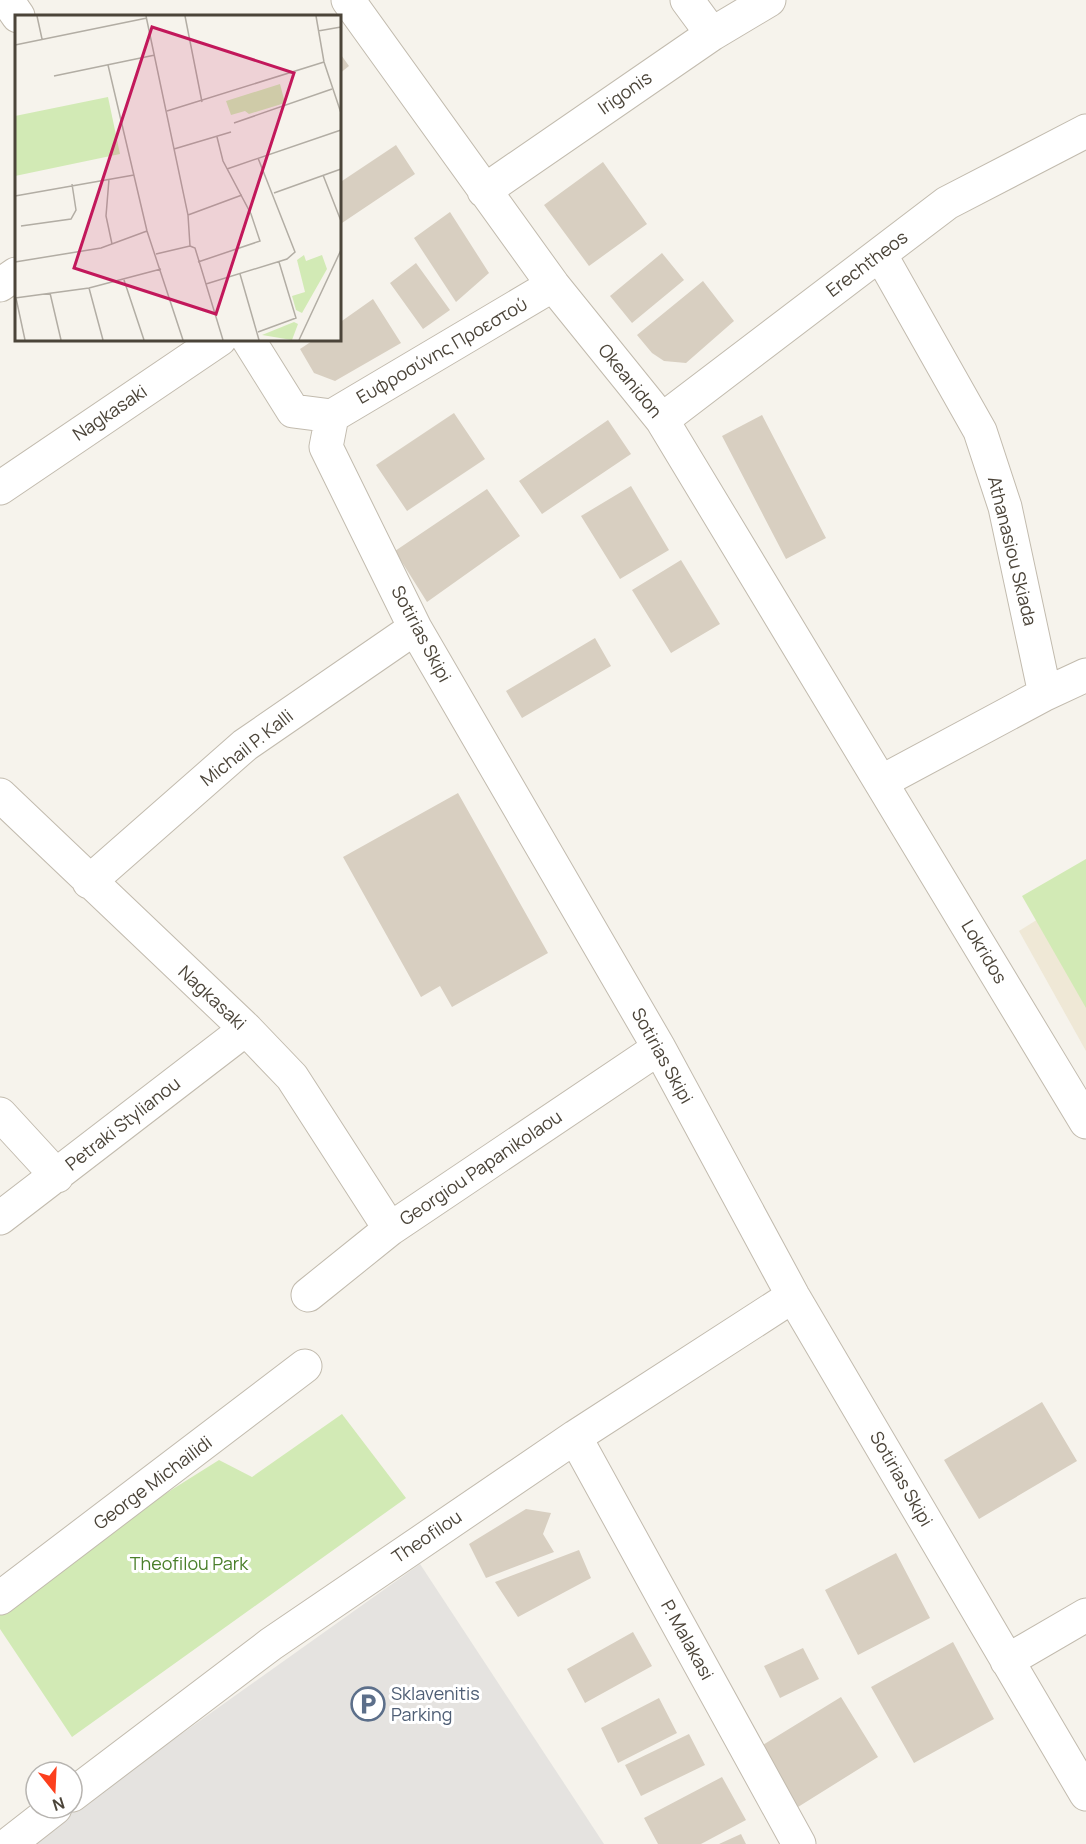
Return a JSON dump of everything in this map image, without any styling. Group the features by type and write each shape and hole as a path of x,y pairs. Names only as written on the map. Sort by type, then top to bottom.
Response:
{"street":[{"path":"7,0 17,15"},
{"name":"Okeanidon","path":"348,0 553,285 662,420 881,782"},
{"path":"687,0 712,34"},
{"name":"Irigonis","path":"484,191 712,34 769,0"},
{"name":"Erechtheos","path":"662,420 947,203 1086,131"},
{"name":"Athanasiou Skiada","path":"880,254 980,431 1005,507 1044,694"},
{"path":"0,285 15,275"},
{"name":"Ευφροσύνης Προεστού","path":"332,416 553,285"},
{"name":"Nagkasaki","path":"0,488 219,340"},
{"path":"249,340 293,411 332,416"},
{"name":"Sotirias Skipi","path":"332,416 327,447 415,628 659,1048 793,1296 1086,1794"},
{"name":"Michail P. Kalli","path":"89,882 245,745 415,628"},
{"path":"881,782 1044,694 1086,675"},
{"name":"Lokridos","path":"881,782 1086,1122"},
{"name":"Nagkasaki","path":"0,795 246,1029 292,1077 390,1229"},
{"name":"Petraki Stylianou","path":"0,1218 246,1029"},
{"name":"Georgiou Papanikolaou","path":"308,1295 390,1229 659,1048"},
{"path":"0,1113 57,1176"},
{"name":"Theofilou","path":"84,1786 271,1644 575,1437 793,1296"},
{"name":"George Michailidi","path":"0,1598 305,1366"},
{"name":"P. Malakasi","path":"575,1437 799,1844"},
{"path":"1007,1661 1086,1615"},
{"path":"9,1844 40,1820"}],"shaded area":[{"path":"1086,889 1086,1051 1019,931"},
{"name":"Sklavenitis Parking","path":"420,1564 604,1844 27,1844 61,1820 84,1820 84,1803"}],"green space":[{"path":"1086,859 1086,1008 1022,896"},
{"name":"Theofilou Park","path":"342,1414 406,1498 72,1737 0,1629 0,1614 149,1504 219,1460 252,1477"}],"building":[{"path":"340,53 349,66 340,73"},
{"path":"396,145 415,174 340,224 340,182"},
{"path":"603,162 647,224 589,266 544,205"},
{"path":"450,212 489,273 456,302 414,238"},
{"path":"662,253 684,280 632,323 610,296"},
{"path":"416,263 450,310 423,329 390,283"},
{"path":"703,281 734,321 686,363 664,361 652,353 637,335"},
{"path":"373,299 401,343 335,381 314,373 300,349 314,340 340,340 340,322"},
{"path":"454,413 485,459 407,511 376,465"},
{"path":"762,415 826,538 786,559 722,436"},
{"path":"608,420 631,454 542,514 519,481"},
{"path":"631,486 669,550 620,579 581,516"},
{"path":"487,489 520,536 427,602 395,551"},
{"path":"681,560 720,624 671,653 632,590"},
{"path":"595,638 611,666 522,718 506,691"},
{"path":"458,793 548,953 452,1007 440,986 421,997 343,857"},
{"path":"1042,1402 1077,1461 979,1519 944,1460"},
{"path":"526,1509 551,1513 543,1534 554,1552 486,1578 469,1544"},
{"path":"579,1550 591,1578 518,1617 495,1582"},
{"path":"896,1553 930,1618 858,1655 825,1590"},
{"path":"633,1632 652,1666 585,1703 567,1669"},
{"path":"953,1642 994,1719 914,1763 871,1687"},
{"path":"803,1648 819,1679 780,1698 764,1666"},
{"path":"841,1697 878,1757 798,1807 761,1746"},
{"path":"659,1698 677,1733 618,1763 601,1728"},
{"path":"689,1734 705,1765 641,1796 625,1765"},
{"path":"722,1777 746,1820 701,1844 658,1844 644,1818"},
{"path":"741,1834 746,1844 719,1844"}],"place":[{"name":"Sklavenitis Parking","path":"368,1704"}]}
